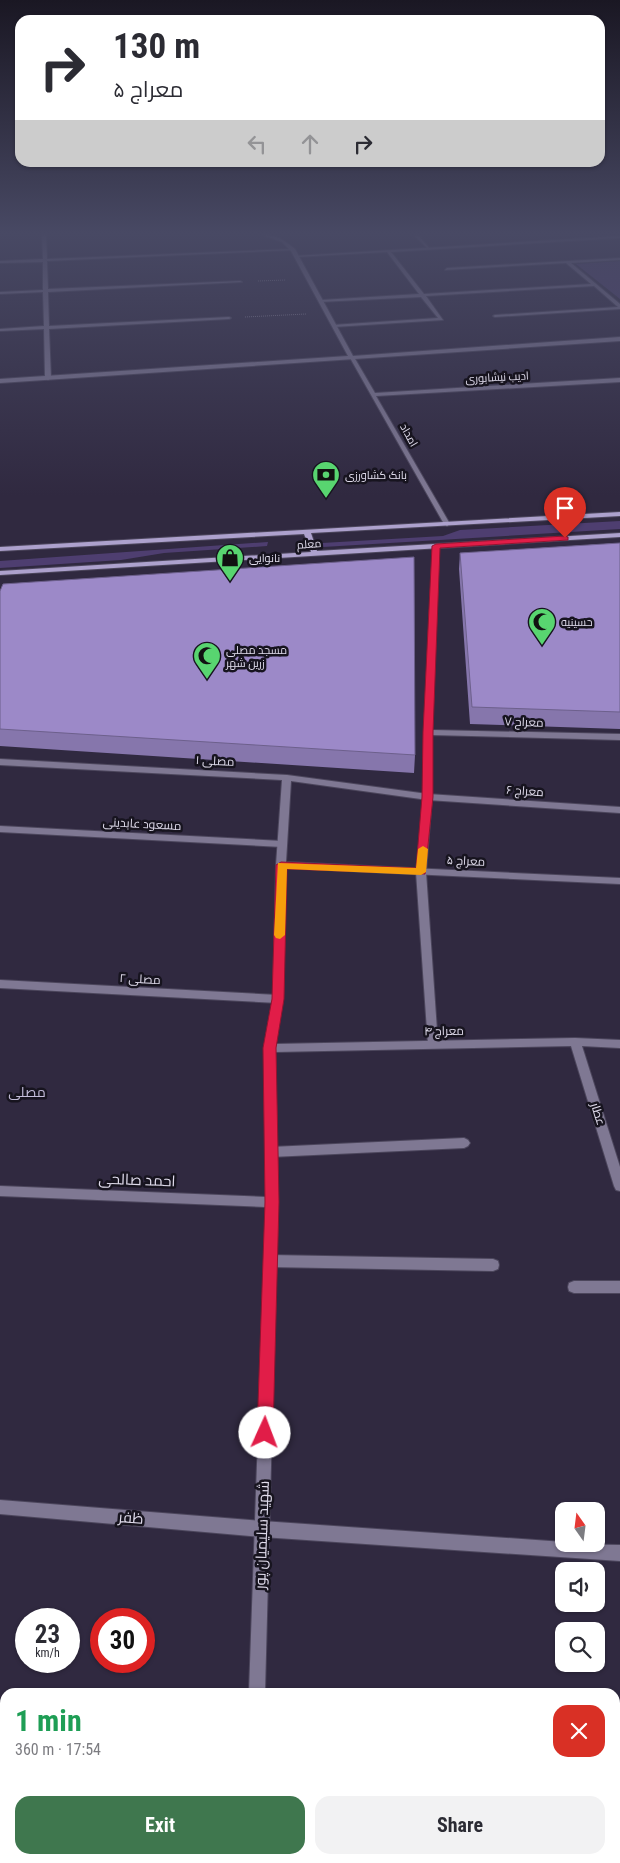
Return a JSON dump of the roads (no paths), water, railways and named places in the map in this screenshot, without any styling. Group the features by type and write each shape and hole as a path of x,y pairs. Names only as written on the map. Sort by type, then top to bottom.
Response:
{"main road":[{"name":"معلم","path":"0,550 620,514"},
{"path":"307,532 315,554"},
{"name":"معلم","path":"0,573 620,535"}],"street":[{"path":"46,322 48,378"},
{"path":"0,330 157,322"},
{"name":"امداد","path":"332,322 447,524"},
{"path":"334,326 396,322"},
{"path":"0,381 620,339"},
{"name":"ادیب نیشابوری","path":"374,395 620,380"},
{"path":"433,1045 421,872 428,797 428,732 436,546"},
{"name":"معراح ۷","path":"428,732 620,737"},
{"name":"مصلی ۱","path":"0,762 287,778 428,797"},
{"name":"شهید سلیمیان پور","path":"257,1688 272,1202 269,1048 278,999 281,865 287,778"},
{"name":"معراج ۶","path":"428,797 620,810"},
{"name":"مسعود عابدینی","path":"0,829 282,844"},
{"name":"معراج ۵","path":"281,865 620,881"},
{"name":"مصلی ۲","path":"0,984 278,999"},
{"name":"معراج ۴","path":"269,1048 575,1042 620,1044"},
{"name":"عطار","path":"575,1042 620,1186"},
{"path":"271,1152 464,1143"},
{"name":"احمد صالحی","path":"0,1191 272,1202"},
{"path":"270,1261 493,1265"},
{"path":"574,1287 620,1287"},
{"name":"ظفر","path":"0,1507 262,1529 620,1553"}],"place":[{"name":"بانک کشاورزی","path":"326,499"},
{"name":"نانوایی","path":"230,582"},
{"name":"حسینیه","path":"542,646"},
{"name":"مسجد مصلی زرین شهر","path":"207,680"}],"district":[{"name":"مصلی","path":"27,1092"}]}
